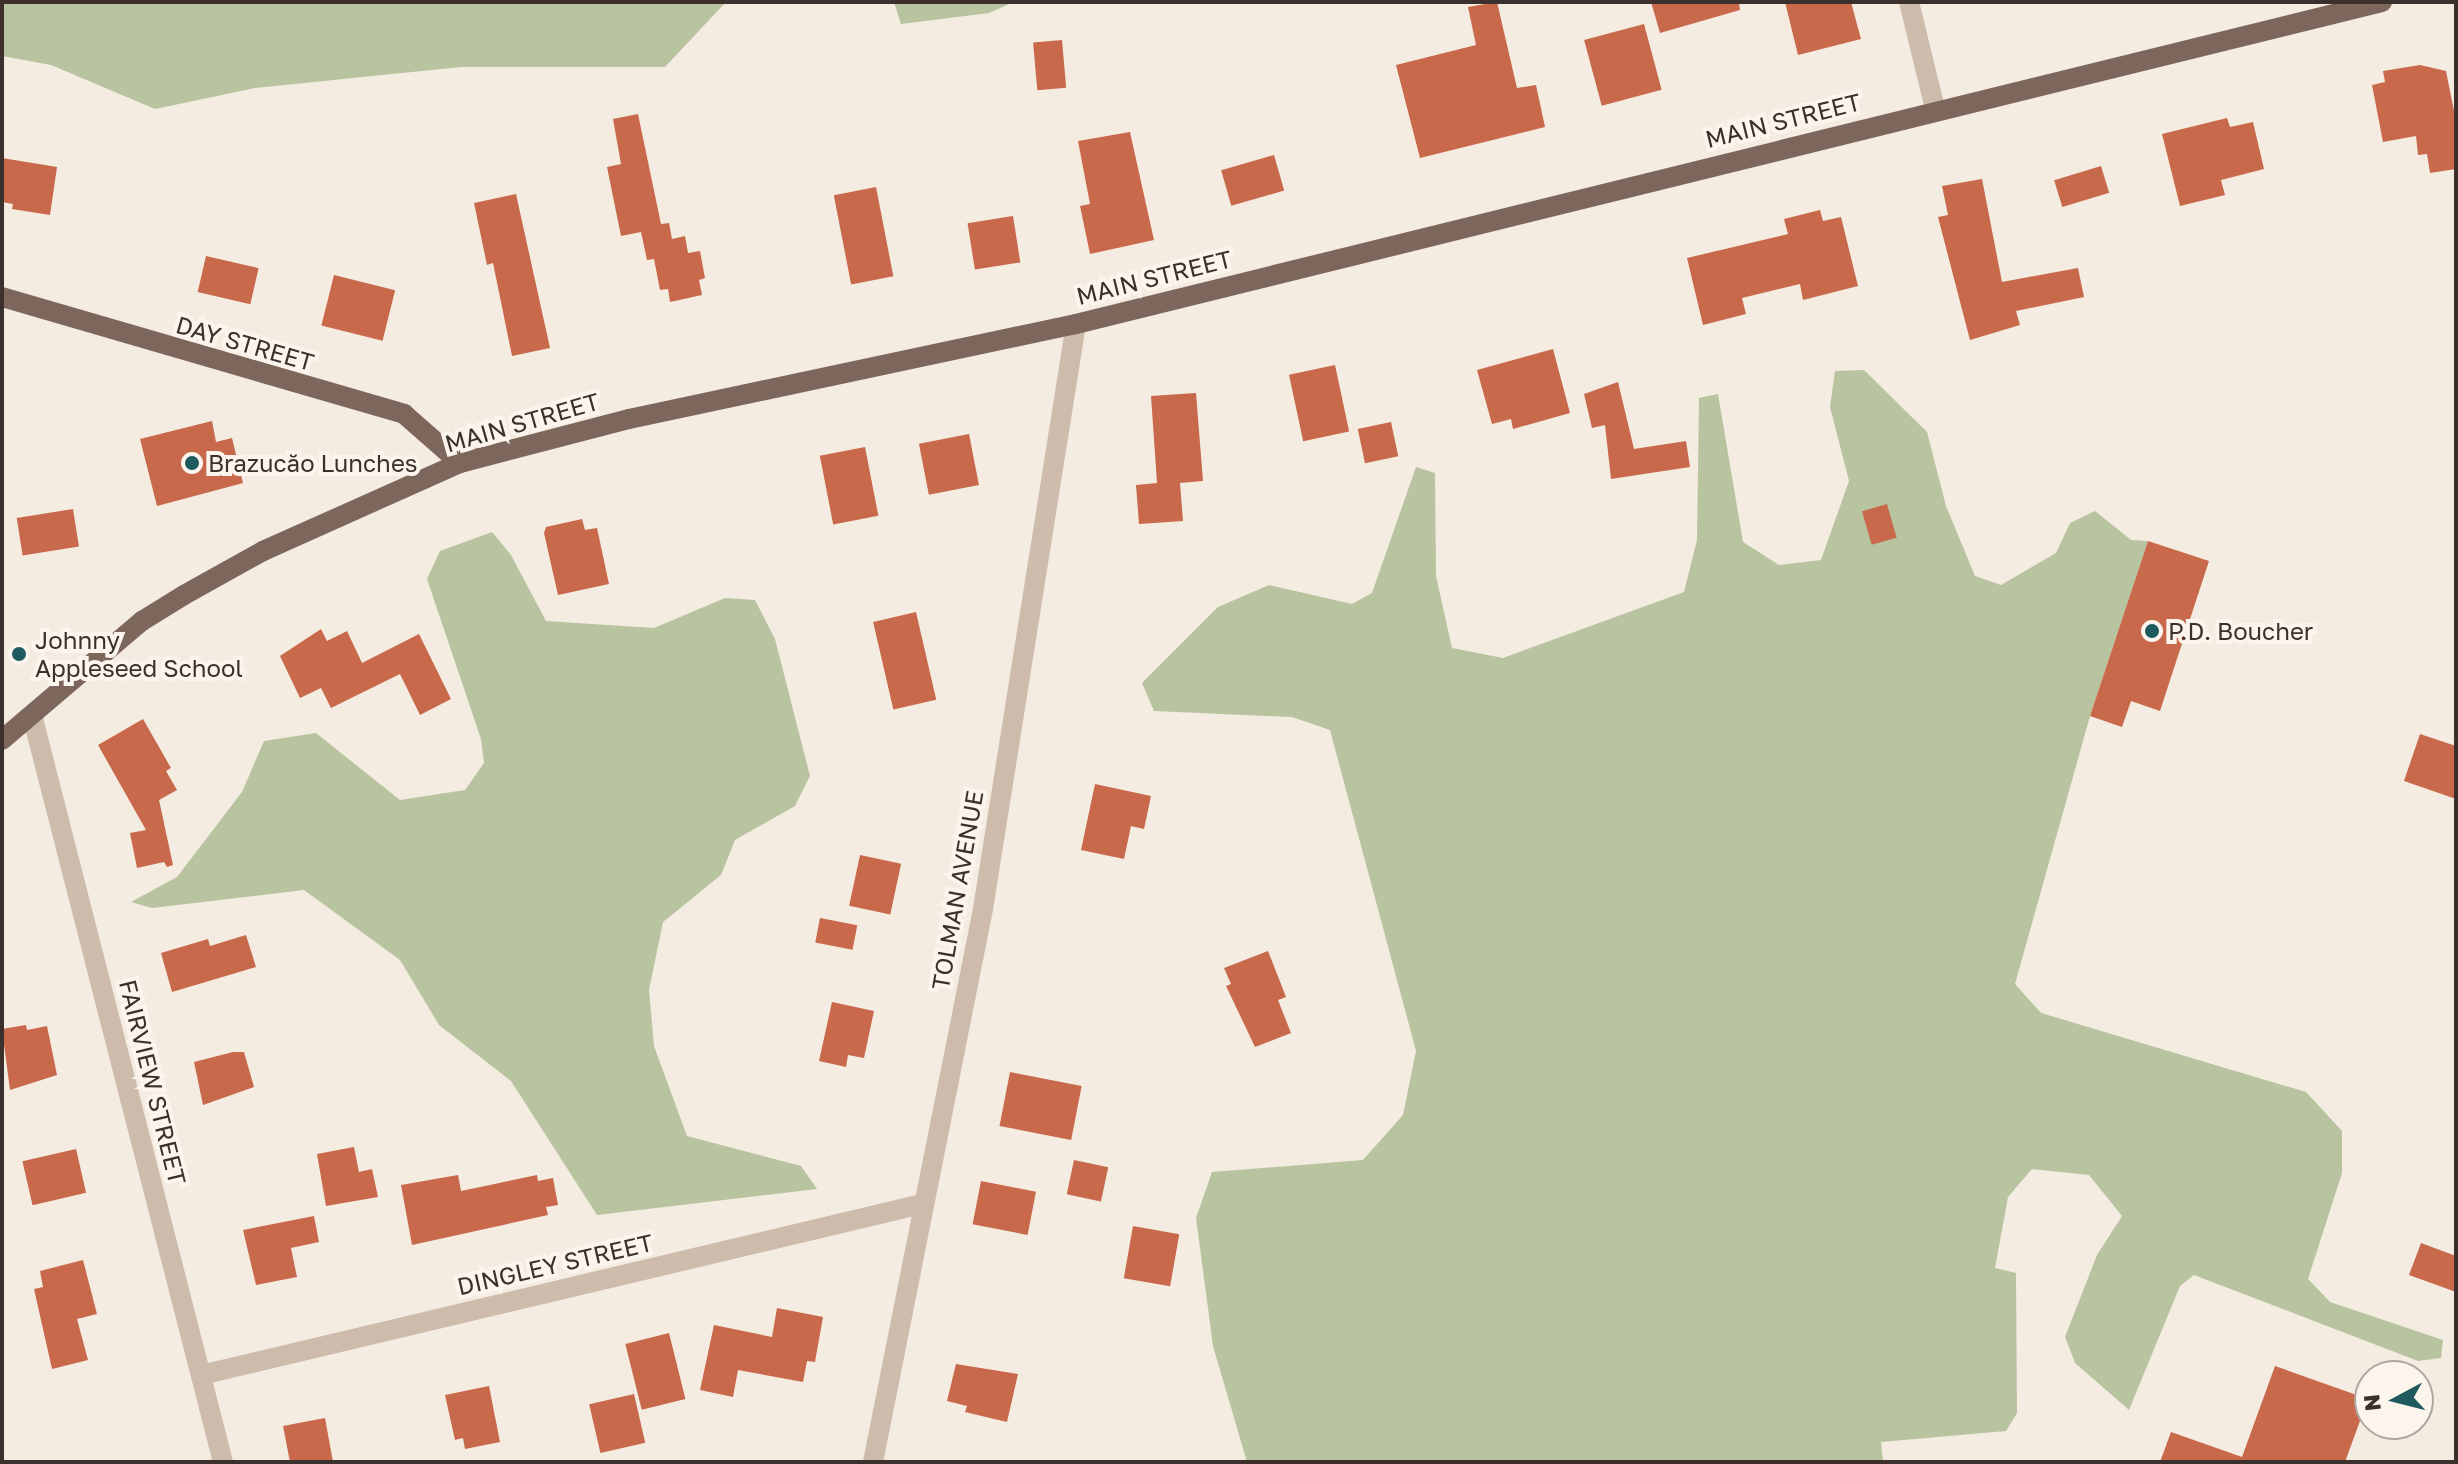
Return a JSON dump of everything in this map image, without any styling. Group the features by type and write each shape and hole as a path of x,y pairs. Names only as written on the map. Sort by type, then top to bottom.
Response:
{"main road":[{"name":"MAIN STREET","path":"2,740 142,621 184,595 263,551 460,463 629,419 1076,324 1935,109 2382,2"},
{"name":"DAY STREET","path":"2,297 404,414 460,463"}],"street":[{"path":"1909,2 1935,109"},
{"name":"TOLMAN AVENUE","path":"873,1462 983,909 1076,324"},
{"name":"FAIRVIEW STREET","path":"32,715 223,1462"},
{"name":"DINGLEY STREET","path":"201,1375 922,1204"}],"green space":[{"path":"2,2 726,2 665,67 461,67 255,88 155,109 51,65 2,56"},
{"path":"894,2 1014,2 989,13 901,24"},
{"path":"1864,370 1927,432 1946,506 1975,576 2001,585 2056,553 2070,523 2095,511 2131,540 2148,541 2090,716 2015,984 2041,1013 2306,1092 2342,1131 2342,1173 2308,1279 2330,1302 2443,1340 2441,1358 2415,1360 2194,1275 2180,1286 2129,1410 2075,1363 2065,1337 2097,1255 2122,1216 2089,1175 2032,1169 2008,1197 1995,1268 2016,1273 2017,1413 2006,1431 1881,1442 1883,1462 1247,1462 1213,1346 1196,1218 1212,1172 1363,1160 1403,1115 1416,1051 1330,730 1292,717 1154,711 1142,683 1218,607 1269,585 1352,604 1372,593 1416,467 1435,473 1436,576 1452,648 1503,658 1684,592 1697,540 1699,398 1718,394 1743,542 1779,565 1821,560 1849,481 1830,407 1835,371"},
{"path":"492,532 511,555 546,621 654,628 725,598 755,600 775,639 810,776 795,806 735,840 721,875 663,922 649,990 654,1046 687,1136 801,1166 817,1189 597,1215 511,1081 439,1025 400,960 304,890 152,908 131,902 177,877 242,792 264,741 316,733 400,800 465,790 484,763 481,739 427,579 440,551"}],"building":[{"path":"1497,2 1517,88 1536,85 1545,127 1420,158 1396,65 1476,45 1468,7"},
{"path":"1651,2 1739,2 1740,10 1660,33"},
{"path":"1785,2 1851,2 1861,39 1798,55"},
{"path":"1644,24 1662,90 1602,106 1584,40"},
{"path":"1062,40 1066,88 1037,90 1033,43"},
{"path":"2420,65 2446,71 2456,121 2456,169 2430,173 2427,154 2418,155 2416,136 2383,142 2372,85 2385,82 2383,71"},
{"path":"638,114 661,224 669,223 672,239 685,236 688,253 700,251 705,278 699,280 702,295 670,302 668,289 660,290 654,259 647,260 641,232 621,236 607,167 621,164 613,119"},
{"path":"2227,118 2230,127 2253,122 2264,169 2221,180 2225,195 2180,206 2162,134"},
{"path":"1130,132 1154,240 1090,254 1080,206 1090,204 1078,141"},
{"path":"1274,155 1284,191 1231,206 1221,170"},
{"path":"2,158 57,167 50,215 12,209 13,204 2,202"},
{"path":"2101,166 2109,193 2062,207 2054,180"},
{"path":"1982,179 2002,282 2078,268 2084,297 2016,311 2020,325 1970,340 1938,217 1948,215 1942,186"},
{"path":"876,187 893,276 851,285 834,195"},
{"path":"516,194 550,348 512,356 493,263 487,265 474,203"},
{"path":"1820,210 1823,221 1841,217 1858,286 1803,300 1800,284 1742,298 1746,314 1703,325 1687,258 1788,234 1784,219"},
{"path":"1013,216 1020,262 975,270 968,223"},
{"path":"206,256 259,268 250,304 198,292"},
{"path":"334,275 395,290 383,341 321,325"},
{"path":"1553,349 1570,413 1513,429 1511,419 1492,424 1477,370"},
{"path":"1335,365 1349,432 1303,441 1289,375"},
{"path":"1618,382 1634,449 1686,441 1690,467 1611,479 1605,425 1592,428 1584,394"},
{"path":"1196,393 1203,481 1180,483 1183,521 1139,524 1136,485 1157,483 1151,396"},
{"name":"Brazucăo Lunches","path":"212,421 216,442 232,438 243,483 157,506 140,439"},
{"path":"1391,422 1398,456 1365,463 1358,429"},
{"path":"969,434 979,485 929,495 919,444"},
{"path":"865,447 878,516 833,524 820,456"},
{"path":"1887,504 1897,538 1872,545 1862,511"},
{"path":"73,509 79,547 23,555 17,518"},
{"path":"582,519 585,530 597,528 609,584 558,595 544,533 546,527"},
{"name":"P.D. Boucher","path":"2148,541 2209,561 2160,711 2131,701 2122,727 2090,716"},
{"path":"916,612 936,700 893,710 873,622"},
{"path":"321,629 327,641 347,631 362,663 419,634 451,699 420,715 400,674 331,708 321,688 300,698 280,656"},
{"path":"143,719 171,768 166,771 177,790 159,800 173,865 167,867 164,862 137,868 130,833 146,830 98,745"},
{"path":"2420,734 2456,746 2456,799 2404,781"},
{"path":"1095,784 1151,796 1144,829 1131,826 1124,859 1081,850"},
{"path":"860,855 901,864 890,915 849,906"},
{"path":"820,918 857,925 853,950 815,943"},
{"path":"246,935 256,967 172,992 161,953 208,939 210,946"},
{"path":"1268,951 1286,997 1278,1000 1291,1033 1255,1047 1226,986 1231,984 1224,968"},
{"path":"832,1002 874,1011 864,1058 848,1055 846,1067 819,1061"},
{"path":"26,1025 27,1030 47,1026 57,1075 10,1090 2,1029"},
{"path":"244,1052 254,1087 203,1105 194,1062"},
{"path":"1010,1072 1082,1086 1071,1140 1000,1126"},
{"path":"354,1147 359,1172 372,1169 378,1197 326,1206 317,1154"},
{"path":"76,1149 86,1193 33,1205 22,1161"},
{"path":"1074,1160 1108,1167 1101,1202 1067,1194"},
{"path":"458,1175 461,1191 537,1175 538,1181 553,1178 558,1205 546,1207 548,1215 412,1245 401,1185"},
{"path":"981,1181 1036,1192 1028,1235 973,1224"},
{"path":"314,1216 319,1242 291,1248 297,1277 256,1285 243,1230"},
{"path":"1133,1226 1179,1234 1170,1286 1124,1278"},
{"path":"2421,1243 2456,1256 2456,1292 2409,1275"},
{"path":"83,1260 97,1314 77,1319 88,1360 52,1369 34,1289 43,1287 40,1271"},
{"path":"777,1308 823,1317 815,1362 807,1361 803,1382 738,1370 733,1397 700,1390 714,1325 772,1337"},
{"path":"669,1333 685,1399 642,1410 625,1344"},
{"path":"956,1364 1018,1374 1007,1422 965,1412 967,1406 947,1401"},
{"path":"2275,1366 2354,1394 2354,1437 2345,1462 2160,1462 2171,1432 2242,1457"},
{"path":"489,1386 500,1442 465,1449 463,1438 455,1440 445,1395"},
{"path":"634,1394 645,1443 600,1453 589,1404"},
{"path":"325,1418 333,1462 290,1462 283,1426"}],"place":[{"name":"Brazucăo Lunches","path":"192,463"},
{"name":"P.D. Boucher","path":"2152,631"},
{"name":"Johnny Appleseed School","path":"19,654"}]}
